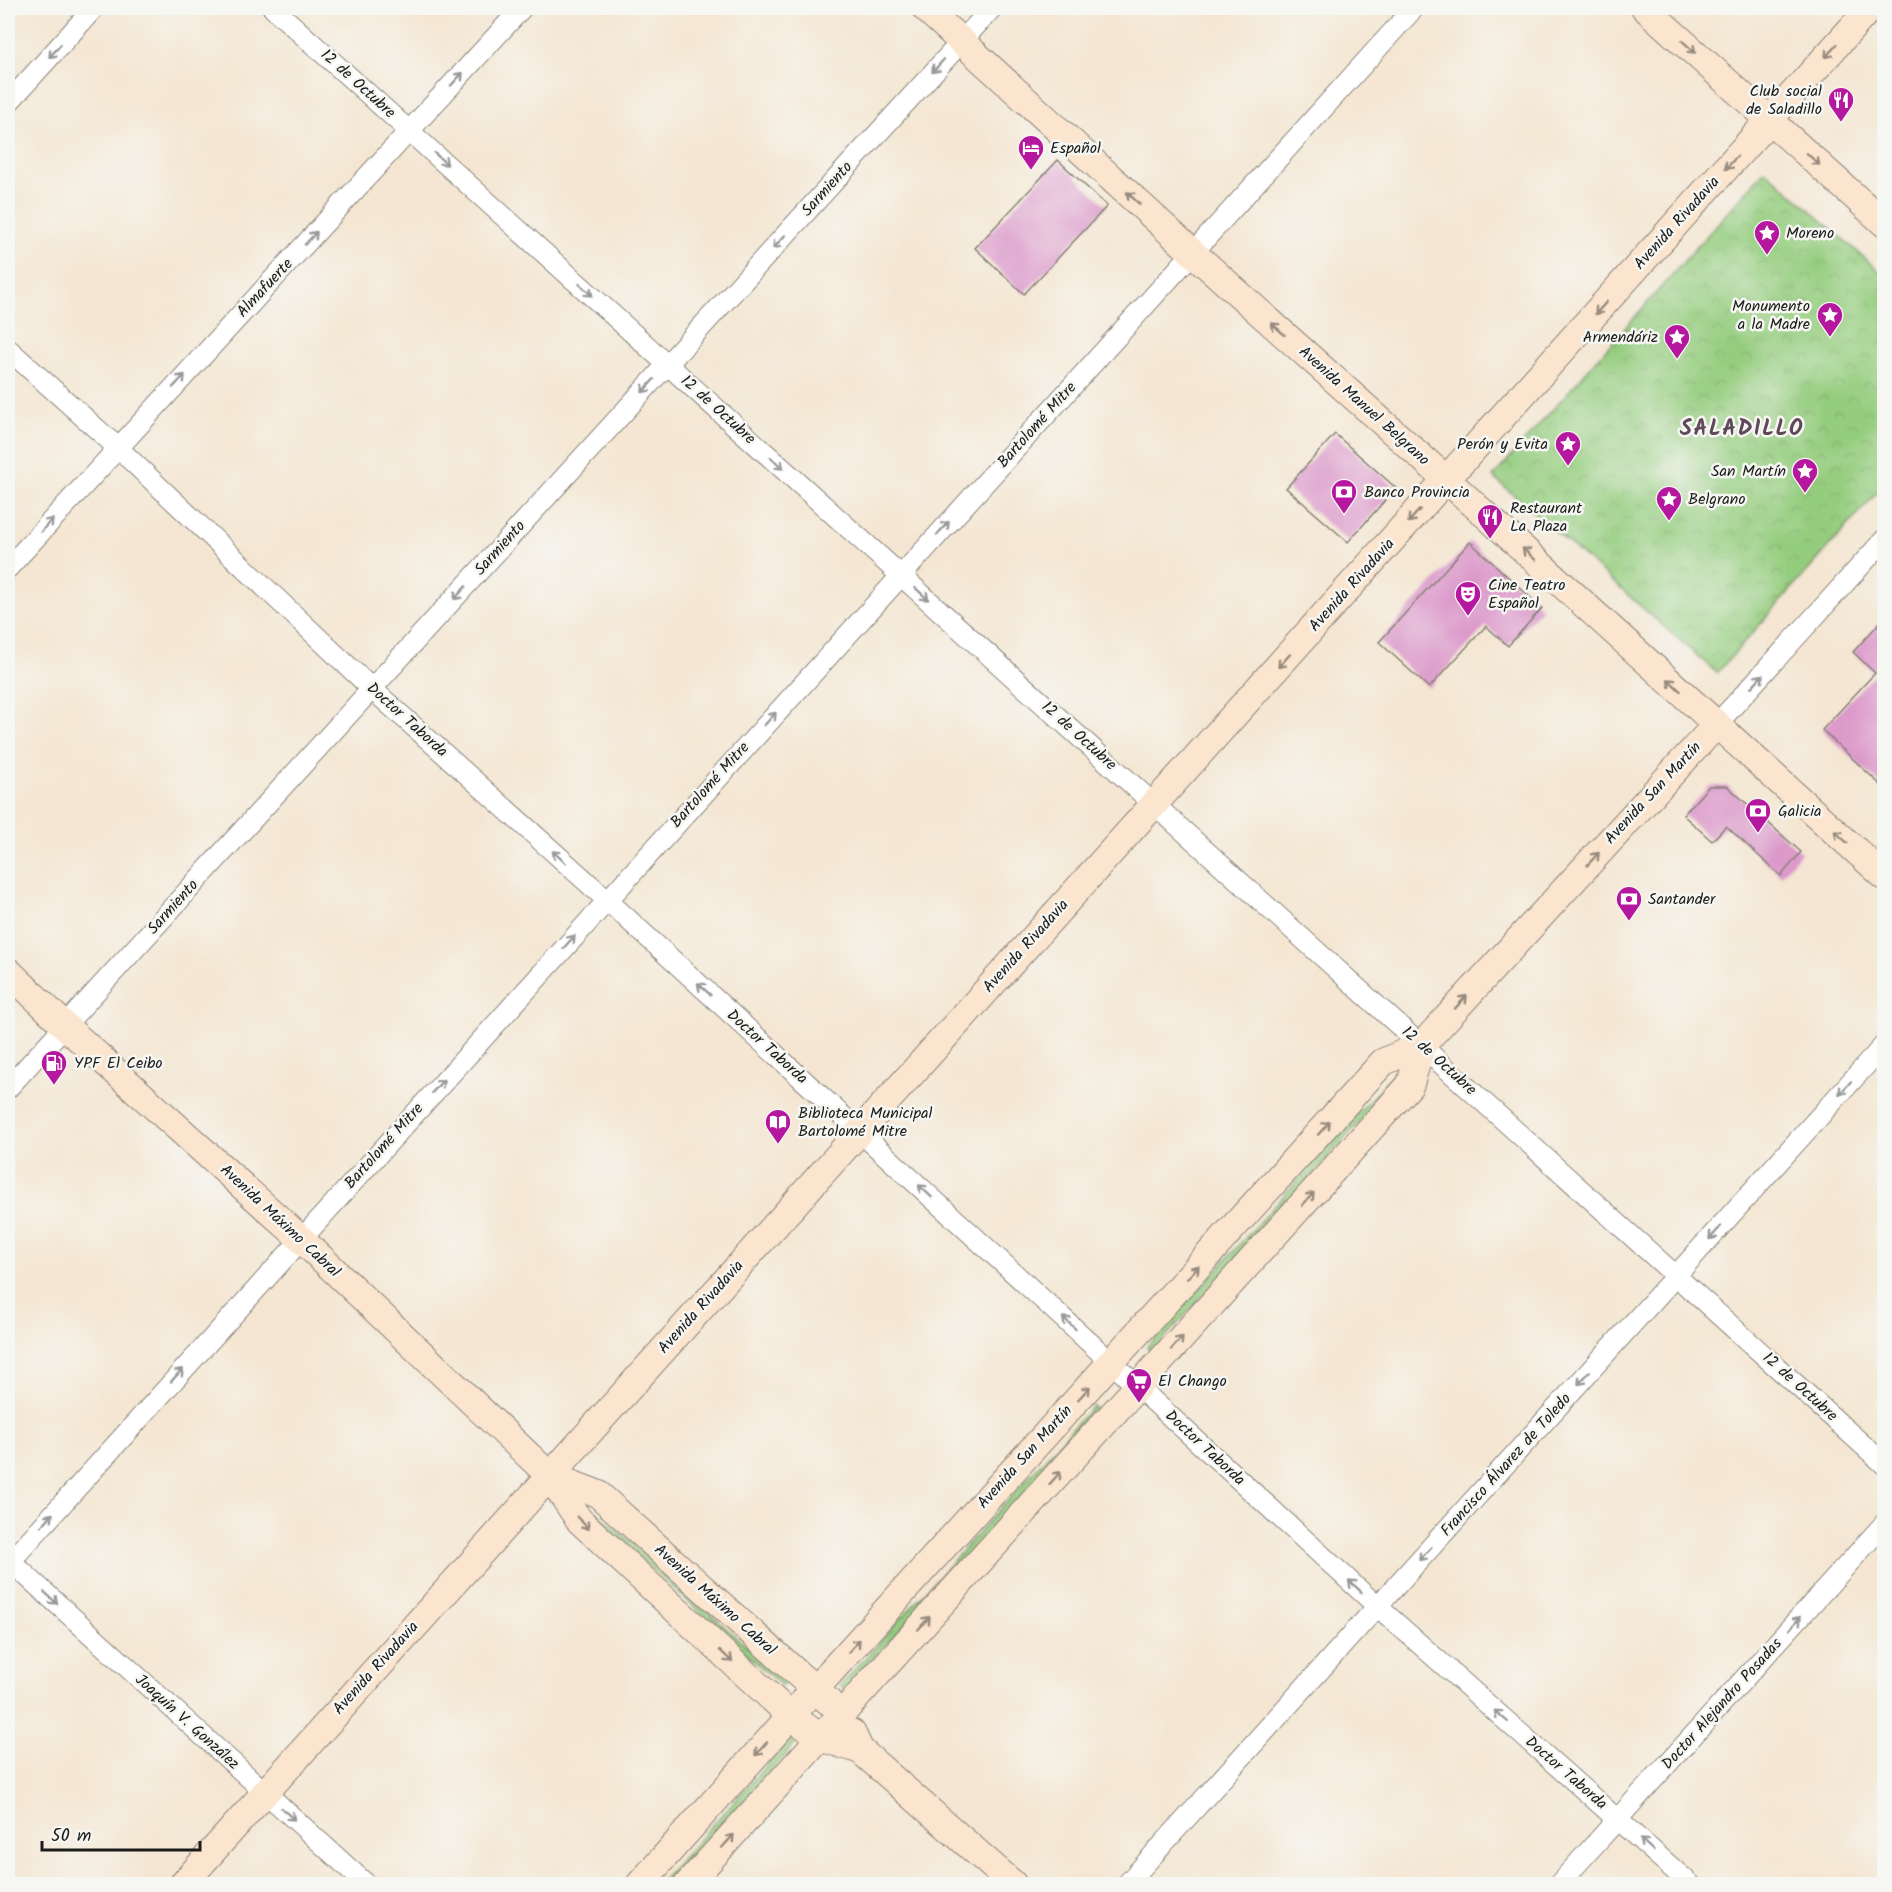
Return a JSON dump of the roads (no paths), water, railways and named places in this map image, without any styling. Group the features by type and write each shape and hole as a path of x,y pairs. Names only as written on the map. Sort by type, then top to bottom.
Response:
{"main road":[{"name":"Avenida Manuel Belgrano","path":"925,8 1193,253 1884,876"},
{"path":"1645,8 1884,223"},
{"name":"Avenida Rivadavia","path":"183,1884 1870,8"},
{"name":"Avenida San Martín","path":"640,1884 1383,1062 1422,1046 1717,724"},
{"name":"Avenida Máximo Cabral","path":"8,971 65,1026 300,1239 549,1475 579,1520 791,1716 821,1738 860,1750 1013,1884"},
{"name":"Avenida San Martín","path":"688,1884 1410,1085 1422,1046"},
{"name":"Avenida Máximo Cabral","path":"549,1475 598,1494 814,1690 843,1713 860,1750"}],"street":[{"path":"8,103 94,8"},
{"name":"12 de Octubre","path":"273,8 1884,1464"},
{"name":"Almafuerte","path":"8,568 522,8"},
{"name":"Sarmiento","path":"8,1088 992,8"},
{"name":"Bartolomé Mitre","path":"8,1561 1414,8"},
{"name":"Doctor Taborda","path":"8,349 118,448 372,689 860,1131 1377,1607 1690,1884"},
{"name":"Avenida San Martín","path":"1717,724 1884,540"},
{"name":"Francisco Álvarez de Toledo","path":"1127,1884 1884,1045"},
{"name":"Doctor Alejandro Posadas","path":"1559,1884 1884,1524"},
{"name":"Joaquín V. González","path":"8,1561 366,1884"}],"place":[{"name":"Club social de Saladillo","path":"1841,123"},
{"name":"Español","path":"1031,171"},
{"name":"Moreno","path":"1767,256"},
{"name":"Monumento a la Madre","path":"1830,338"},
{"name":"Armendáriz","path":"1677,360"},
{"name":"Perón y Evita","path":"1568,467"},
{"name":"San Martín","path":"1805,494"},
{"name":"Banco Provincia","path":"1344,515"},
{"name":"Belgrano","path":"1669,522"},
{"name":"Restaurant La Plaza","path":"1490,540"},
{"name":"Cine Teatro Español","path":"1468,617"},
{"name":"Galicia","path":"1758,834"},
{"name":"Santander","path":"1629,922"},
{"name":"YPF El Ceibo","path":"54,1086"},
{"name":"Biblioteca Municipal Bartolomé Mitre","path":"778,1145"},
{"name":"El Chango","path":"1139,1404"}],"district":[{"name":"SALADILLO","path":"1742,429"}]}
